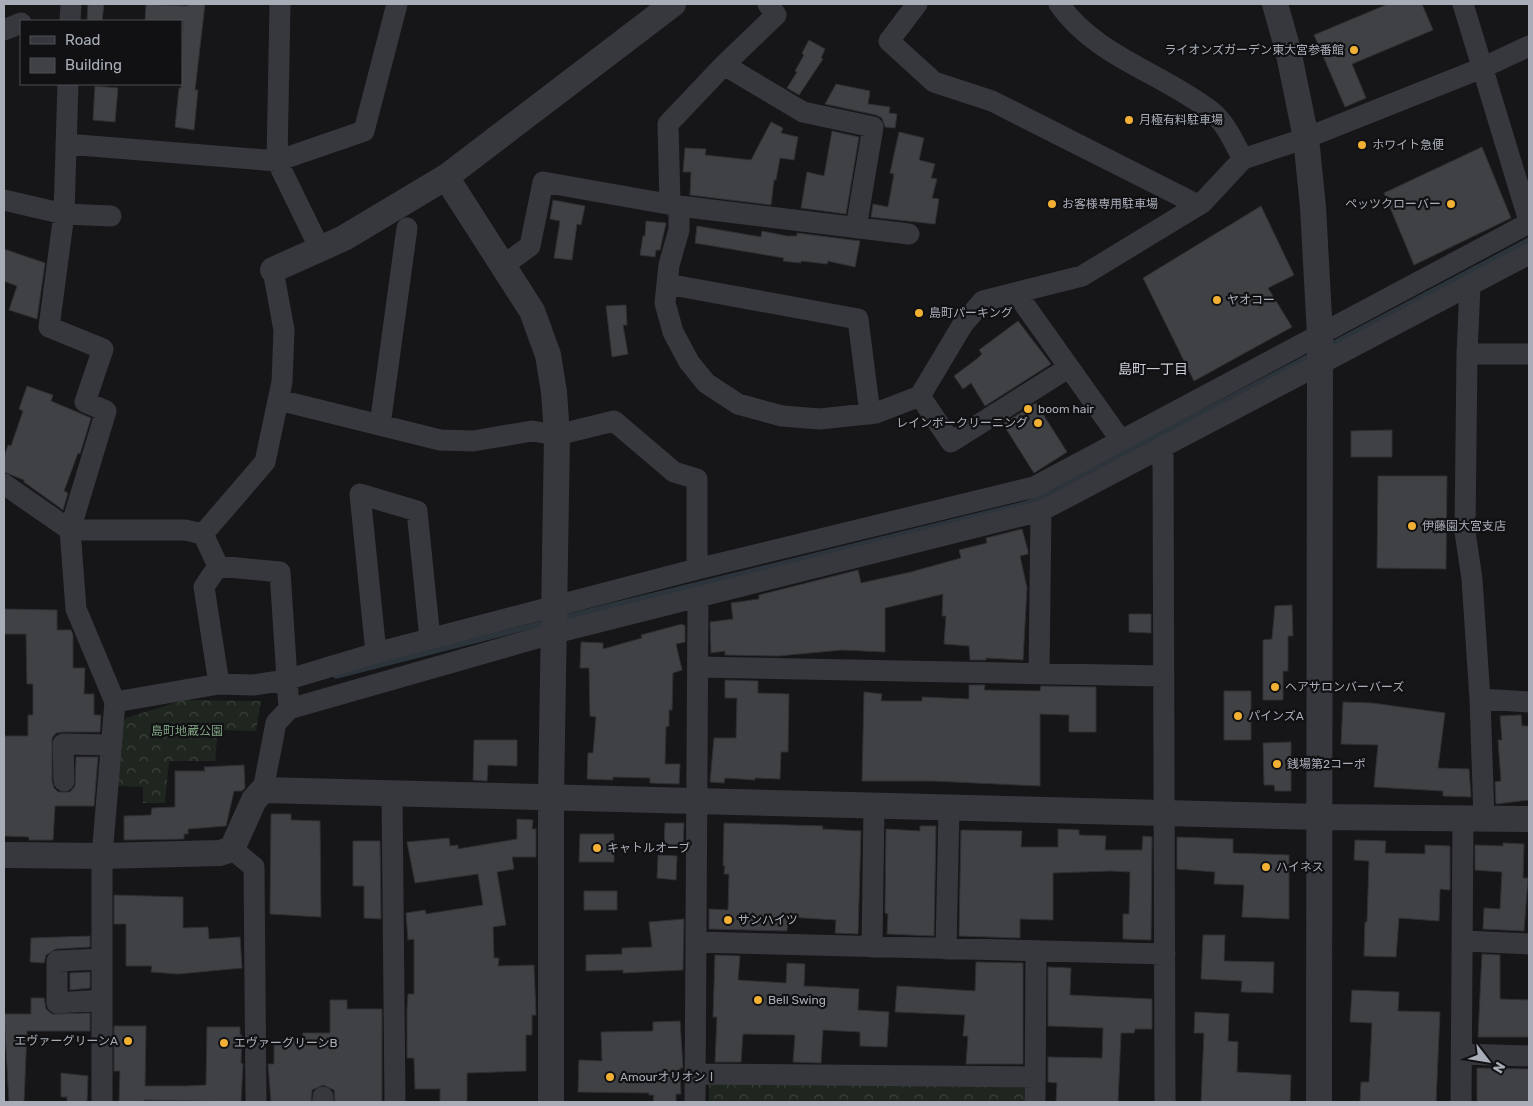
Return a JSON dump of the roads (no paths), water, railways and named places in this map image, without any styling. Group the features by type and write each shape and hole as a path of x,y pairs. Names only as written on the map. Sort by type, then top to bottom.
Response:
{"street":[{"path":"70,20 71,4"},
{"path":"280,4 277,161 320,249"},
{"path":"66,144 277,161 364,131 397,4"},
{"path":"202,534 265,462 282,382 284,330 273,270 320,249 393,211 446,177 673,4"},
{"path":"768,4 776,15 724,65 668,124 674,205 679,230 669,265 665,304 673,332 689,362 706,383 738,404 782,416 820,419 870,414 920,396 963,324 983,301 1017,294 1082,276 1198,205 1242,159 1306,138 1482,68 1529,46"},
{"path":"917,4 889,40 934,82 992,101 1198,205"},
{"path":"1059,4 1070,20 1099,44 1212,112 1227,130 1242,159"},
{"path":"1275,4 1288,50 1306,138 1313,207 1320,335 1318,366 1319,1102"},
{"path":"116,702 219,684 253,685 286,680 430,638 697,569 1034,487 1120,439 1320,335 1529,222 1463,4"},
{"path":"4,30 20,23"},
{"path":"724,65 803,112 873,127 856,228"},
{"path":"68,85 64,214 48,327 103,349 85,402 106,411 70,530 76,609 116,702 102,856 102,1102"},
{"path":"446,177 532,311 541,330 548,355 554,392 557,435 555,633 550,798 551,1102"},
{"path":"504,265 530,246 543,182 674,205 909,234"},
{"path":"4,200 64,214 111,216"},
{"path":"380,425 407,228"},
{"path":"4,855 102,856 220,853 232,849 254,800 262,790 276,723 289,709 555,633 698,599 1041,511 1529,254"},
{"path":"668,284 858,320 870,414"},
{"path":"1462,1102 1463,941 1474,818 1480,699 1472,579 1465,532 1467,354 1470,286"},
{"path":"1017,294 1120,439"},
{"path":"1467,354 1529,354"},
{"path":"920,396 951,442 1068,368"},
{"path":"279,400 440,440 473,442 532,431 557,435 614,421 674,472 697,479 697,569"},
{"path":"1163,446 1165,1102"},
{"path":"4,484 70,530 185,530 202,534"},
{"path":"376,653 360,494 418,511 430,638"},
{"path":"1039,674 1041,511"},
{"path":"202,534 218,566"},
{"path":"218,566 280,572 289,709"},
{"path":"218,566 204,587 219,684"},
{"path":"696,1102 698,599"},
{"path":"698,667 1164,676"},
{"path":"1480,699 1529,702"},
{"path":"64,781 63,744 112,745"},
{"path":"262,790 1320,817 1529,820"},
{"path":"392,793 395,1102"},
{"path":"872,947 874,806"},
{"path":"946,949 949,808"},
{"path":"232,849 254,867 256,1102"},
{"path":"1463,941 1529,944"},
{"path":"696,942 1165,954"},
{"path":"1035,1102 1036,951"},
{"path":"102,959 57,961 57,1003 102,1000"},
{"path":"1462,1054 1529,1056"},
{"path":"696,1074 1035,1077"}],"waterway":[{"path":"1327,347 1529,240"},
{"path":"562,618 1028,503 1312,355"},
{"path":"336,676 548,622"}],"place":[{"name":"ライオンズガーデン東大宮参番館","path":"1354,50"},
{"name":"月極有料駐車場","path":"1129,120"},
{"name":"ホワイト急便","path":"1362,145"},
{"name":"お客様専用駐車場","path":"1052,204"},
{"name":"ペッツクローバー","path":"1451,204"},
{"name":"ヤオコー","path":"1217,300"},
{"name":"島町パーキング","path":"919,313"},
{"name":"boom hair","path":"1028,409"},
{"name":"レインボークリーニング","path":"1038,423"},
{"name":"伊藤園大宮支店","path":"1412,526"},
{"name":"ヘアサロンバーバーズ","path":"1275,687"},
{"name":"パインズA","path":"1238,716"},
{"name":"銭場第2コーポ","path":"1277,764"},
{"name":"キャトルオーブ","path":"597,848"},
{"name":"ハイネス","path":"1266,867"},
{"name":"サンハイツ","path":"728,920"},
{"name":"Bell Swing","path":"758,1000"},
{"name":"エヴァーグリーンA","path":"128,1041"},
{"name":"エヴァーグリーンB","path":"224,1043"},
{"name":"AmourオリオンⅠ","path":"610,1077"}],"district":[{"name":"島町一丁目","path":"1153,369"}],"park label":[{"name":"島町地蔵公園","path":"187,731"}]}
